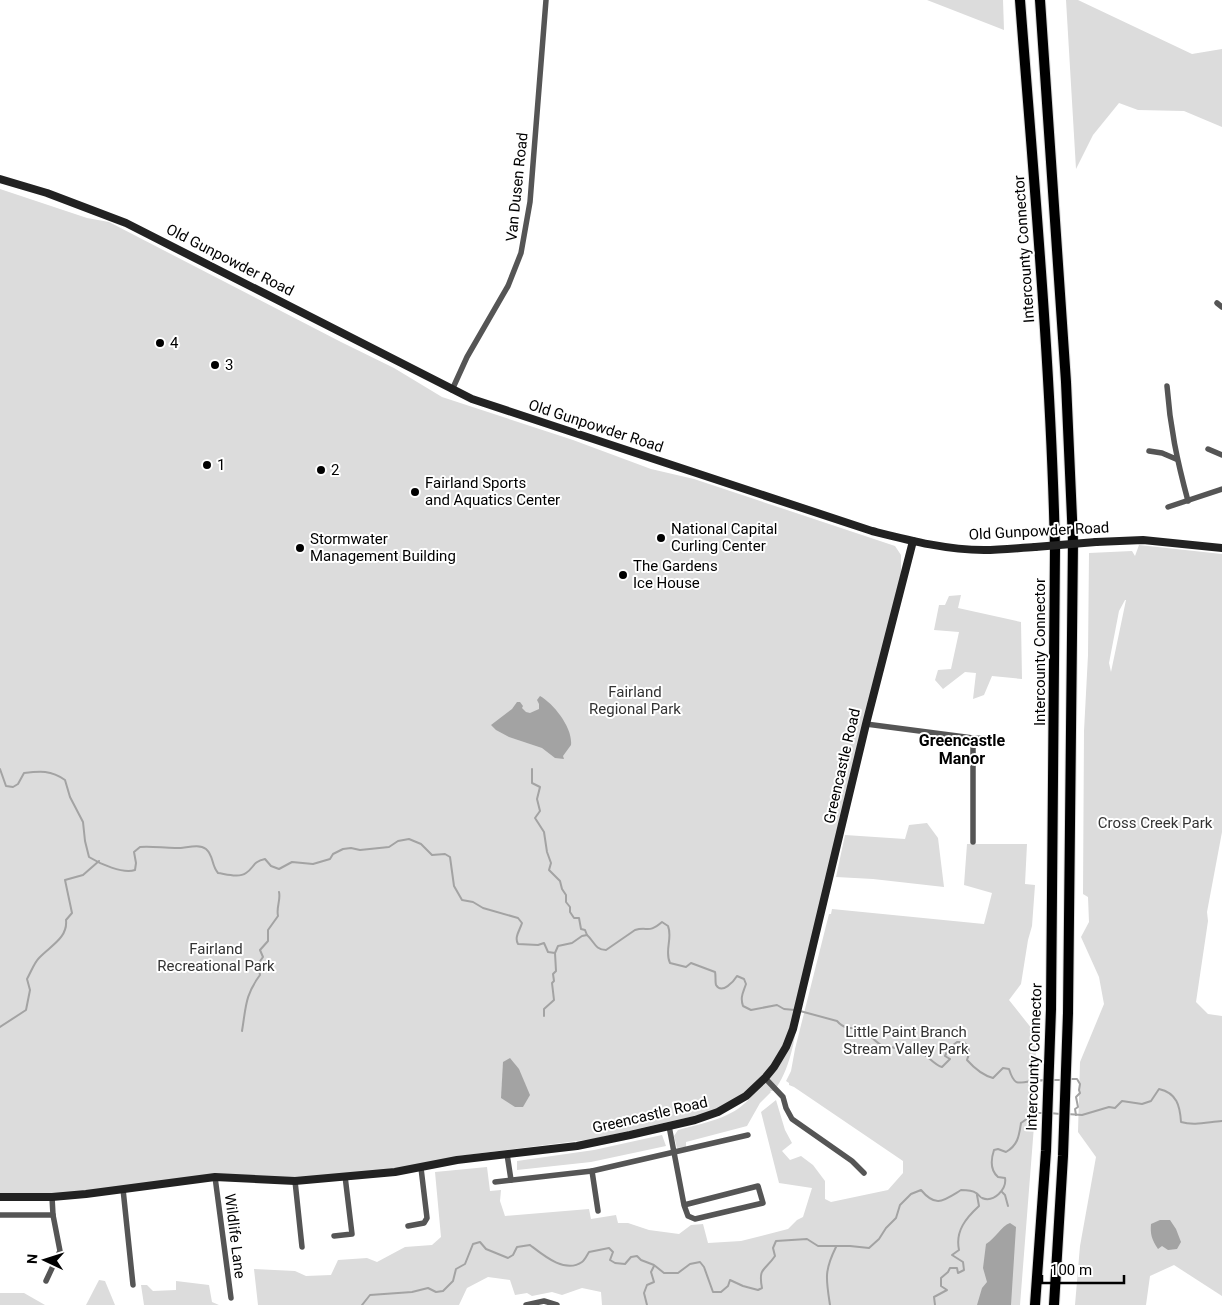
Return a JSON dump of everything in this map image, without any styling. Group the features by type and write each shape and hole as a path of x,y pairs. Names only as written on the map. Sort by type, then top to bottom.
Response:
{"highway":[{"name":"Intercounty Connector","path":"1020,0 1047,347 1054,474 1056,635 1051,1009 1046,1151 1036,1305"},
{"path":"1040,0 1068,401 1073,541 1068,1013 1063,1156 1054,1305"},
{"path":"1045,0 1047,94"}],"street":[{"name":"Van Dusen Road","path":"452,390 467,357 508,286 522,253 530,202 546,0"},
{"name":"Old Gunpowder Road","path":"0,179 47,193 126,223 472,399 872,531 913,541 964,549 984,550 1096,542 1154,541 1222,548"},
{"path":"1167,386 1170,424 1176,459 1188,501"},
{"path":"1208,449 1222,455"},
{"path":"1149,451 1162,453 1176,459"},
{"path":"1168,507 1222,489"},
{"name":"Greencastle Road","path":"0,1197 52,1197 215,1177 295,1181 421,1168 457,1160 577,1146 669,1126 718,1112 746,1096 765,1078 786,1047 798,1014 866,724 913,541"},
{"path":"866,724 973,738 999,739"},
{"path":"973,738 973,842"},
{"path":"765,1078 783,1097 786,1108 792,1118 852,1161 864,1174"},
{"path":"669,1126 684,1205 688,1216 695,1219 763,1203 758,1186 684,1205"},
{"path":"495,1182 592,1170 748,1136"},
{"path":"508,1154 511,1180"},
{"path":"408,1226 424,1223 427,1218 421,1168"},
{"path":"592,1170 598,1211"},
{"path":"334,1236 352,1234 345,1176"},
{"name":"Wildlife Lane","path":"215,1177 231,1298"},
{"path":"295,1181 302,1247"},
{"path":"123,1189 133,1285"},
{"path":"46,1281 60,1251 53,1215 52,1197"},
{"path":"0,1215 53,1215"},
{"path":"526,1305 548,1301 557,1305"}],"green space":[{"path":"927,0 1003,0 1004,30"},
{"path":"1066,0 1078,0 1192,54 1222,49 1222,127 1184,111 1138,110 1119,103 1093,135 1076,169"},
{"path":"0,189 87,218 109,222 394,368 442,397 573,440 651,469 694,479 895,546 901,555 901,586 800,1006 792,1050 780,1082 774,1091 770,1091 760,1103 747,1126 686,1142 686,1147 677,1148 674,1136 678,1130 726,1116 750,1098 712,1112 593,1139 458,1156 411,1167 295,1180 222,1175 59,1194 0,1193"},
{"name":"Cross Creek Park","path":"1139,545 1222,554 1222,832 1207,912 1208,921 1196,1002 1208,1014 1222,1016 1222,1296 1174,1265 1150,1276 1146,1305 1075,1305 1080,1246 1096,1157 1078,1132 1080,1062 1104,1004 1099,977 1081,937 1089,922 1088,897 1083,894 1084,731 1088,655 1089,553 1132,551 1135,556","holes":["1126,600 1111,672 1109,663 1119,611"]},
{"path":"961,595 958,608 1021,622 1022,679 992,676 984,695 973,699 976,673 965,672 943,689 935,680 938,670 951,669 959,632 934,630 939,605 945,605 949,596"},
{"path":"927,823 938,838 944,887 836,877 845,835 905,839 909,825"},
{"name":"Little Paint Branch Stream Valley Park","path":"967,844 1027,844 1025,884 1035,885 1032,926 1021,984 1009,1000 1036,1034 1035,1113 1020,1305 602,1305 601,1292 582,1288 562,1295 552,1292 532,1296 527,1293 515,1295 510,1280 488,1277 467,1288 459,1305 258,1305 254,1269 295,1271 306,1276 331,1275 338,1260 367,1258 377,1262 405,1247 432,1245 441,1237 435,1172 487,1167 490,1191 501,1190 500,1201 505,1216 589,1209 591,1219 616,1215 618,1223 628,1223 649,1230 679,1234 691,1225 703,1224 708,1243 741,1241 788,1229 803,1217 812,1188 779,1183 761,1112 776,1100 785,1130 792,1143 782,1151 790,1160 801,1156 813,1165 825,1181 825,1199 831,1202 888,1190 903,1173 903,1161 789,1085 786,1081 791,1071 829,914 831,914 832,909 984,924 992,893 964,885"},
{"path":"662,1135 666,1146 591,1162 517,1170 517,1161 594,1150"},
{"path":"99,1280 105,1281 115,1305 86,1305"},
{"path":"176,1281 209,1285 212,1302 219,1305 144,1305 141,1285 147,1285 153,1291 176,1290"},
{"path":"0,1293 24,1293 45,1305 0,1305"}],"shaded area":[{"path":"540,696 562,717 569,731 571,745 563,756 564,759 555,758 542,748 509,737 491,725 512,709 517,702 520,702 526,712 530,713 539,709 537,700"},
{"path":"510,1058 519,1069 530,1095 523,1107 515,1107 501,1098 503,1062"},
{"path":"1160,1220 1170,1220 1176,1229 1181,1242 1177,1249 1168,1250 1162,1246 1158,1249 1156,1246 1151,1234 1151,1224"},
{"path":"1010,1223 1016,1227 1011,1305 977,1305 982,1288 987,1282 983,1268 986,1244"}],"waterway":[{"path":"0,769 6,786 13,787 18,784 24,773 30,772 50,773 65,780 70,797 83,822 89,857 112,868 124,871 135,870 134,852 140,847 179,848 199,846 209,852 218,873 240,875 246,873 256,863 265,859 271,866 279,869 292,862 313,864 330,859 333,854 343,849 360,850 389,847 398,841 409,839 421,844 432,855 445,854 450,857 454,886 462,900 518,918 522,923 517,936 518,944 538,945 544,943 548,952 555,953 558,946 572,943 587,935 597,947 606,950 635,930 651,929 662,922 668,926 670,935 668,954 670,963 686,967 691,963 715,972 716,985 721,989 728,986 737,976 744,979 746,984 742,995 742,1003 743,1006 751,1010 777,1005 784,1009 795,1010"},
{"path":"532,769 532,783 540,787 537,799 540,811 535,818 544,832 551,863 549,870 560,881 566,895 566,902 570,907 570,912 574,918 579,918 581,929 585,930 587,935"},
{"path":"0,1027 26,1010 30,990 27,979 37,960 64,932 66,920 72,913 65,880 83,875 99,861"},
{"path":"242,1031 249,995 260,975 258,964 263,957 260,950 268,941 268,930 278,916 279,892"},
{"path":"544,1016 544,1009 554,1000 552,983 554,981 553,974 556,971 555,953"},
{"path":"800,1011 837,1021 842,1026 848,1028 861,1027 881,1045 915,1050 942,1067 950,1059 945,1056 948,1049 957,1042 964,1042 969,1051 967,1060 985,1075 993,1078 1003,1068 1009,1069 1014,1081 1019,1083 1044,1080"},
{"path":"1069,1079 1077,1079 1080,1084 1080,1093 1076,1097 1078,1107 1075,1109 1076,1115"},
{"path":"1052,1080 1062,1080"},
{"path":"1067,1114 1082,1115 1109,1107 1115,1108 1122,1101 1142,1104 1151,1101 1159,1089 1174,1097 1180,1111 1181,1122 1196,1124 1222,1121"},
{"path":"362,1305 370,1295 412,1292 428,1288 436,1292 443,1291 453,1281 456,1269 465,1264 473,1244 480,1242 486,1249 508,1258 513,1255 517,1247 530,1245 554,1262 569,1266 582,1262 589,1252 609,1248 613,1252 610,1260 615,1263 625,1264 631,1257 637,1256 664,1273 678,1273 690,1264 700,1262 704,1267 713,1292 721,1292 728,1286 730,1280 758,1290 762,1288 761,1276 763,1270 775,1256 773,1248 776,1241 807,1239 818,1246 869,1248 896,1218 900,1205 911,1194 921,1190 926,1196 936,1201 944,1200 961,1190 973,1191 982,1198 991,1199 995,1197 1002,1190 1005,1178 998,1177 992,1168 994,1150 998,1149 1006,1152 1010,1149 1017,1140 1021,1123 1035,1113 1043,1113"},
{"path":"1050,1113 1060,1114"},
{"path":"1002,1192 1005,1195 1008,1206"},
{"path":"935,1305 934,1297 947,1290 941,1286 941,1278 950,1268 957,1268 958,1273 964,1270 963,1262 952,1255 959,1250 958,1243 963,1225 979,1206 977,1195"},
{"path":"830,1305 827,1275 829,1263 836,1247"},
{"path":"647,1305 644,1293 647,1285 654,1282 651,1272 654,1266"}],"place":[{"name":"4","path":"160,343"},
{"name":"3","path":"215,365"},
{"name":"1","path":"207,465"},
{"name":"2","path":"321,470"},
{"name":"Fairland Sports and Aquatics Center","path":"415,492"},
{"name":"National Capital Curling Center","path":"661,538"},
{"name":"Stormwater Management Building","path":"300,548"},
{"name":"The Gardens Ice House","path":"623,575"}],"district":[{"name":"Greencastle Manor","path":"962,749"}],"park label":[{"name":"Fairland Regional Park","path":"635,700"},
{"name":"Fairland Recreational Park","path":"216,958"}]}
